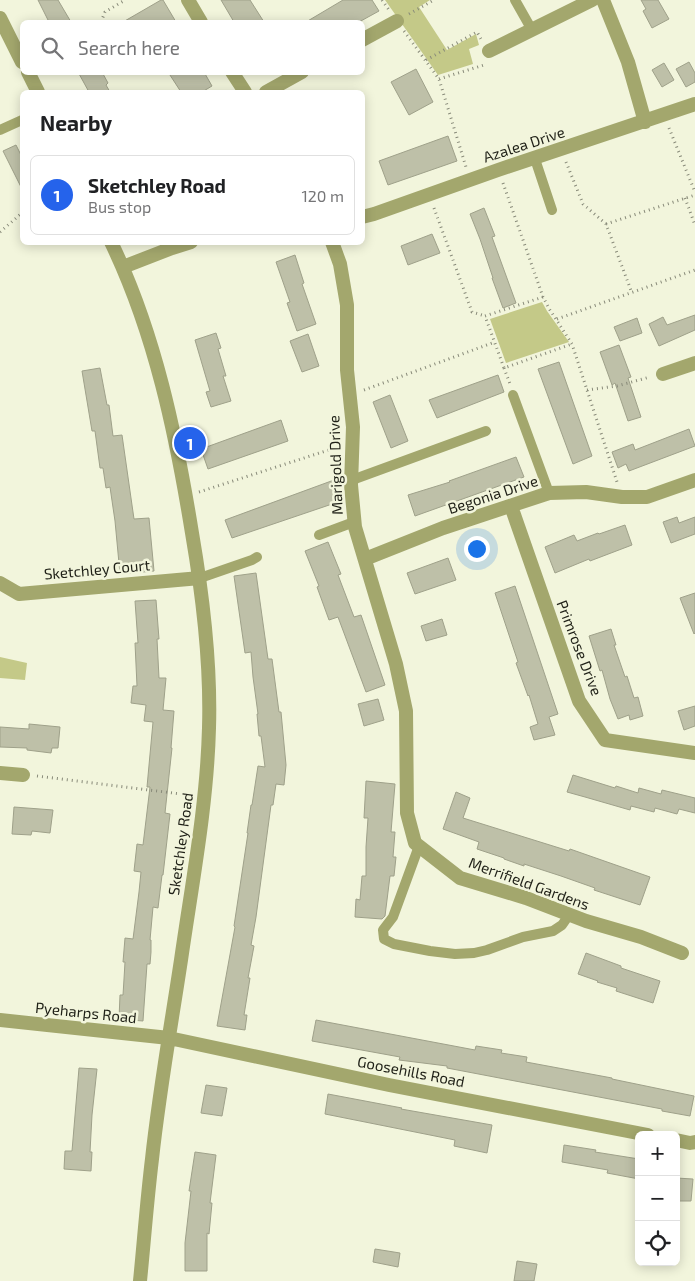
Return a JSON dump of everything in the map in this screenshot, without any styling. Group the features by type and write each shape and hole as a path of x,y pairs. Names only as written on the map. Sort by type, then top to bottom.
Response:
{"street":[{"path":"188,0 200,20"},
{"path":"489,51 592,0"},
{"path":"602,0 628,62 645,122"},
{"path":"0,18 20,58"},
{"path":"365,38 397,21"},
{"path":"30,75 37,90"},
{"path":"234,75 244,90"},
{"path":"270,90 297,75"},
{"name":"Azalea Drive","path":"365,216 695,104"},
{"name":"Sketchley Road","path":"112,245 123,267 144,324 174,435 200,578 208,665 210,727 205,796 152,1158 140,1281"},
{"path":"123,267 182,245"},
{"name":"Marigold Drive","path":"333,245 340,264 347,305 347,370 353,426 352,480 354,522 396,664 406,711 407,813 416,843 419,846"},
{"path":"663,374 695,363"},
{"name":"Begonia Drive","path":"365,559 443,528 549,493 586,492 622,497 646,497 695,480"},
{"name":"Primrose Drive","path":"511,506 579,701 605,740 695,753"},
{"name":"Sketchley Court","path":"0,583 19,594 200,578"},
{"path":"0,773 23,775"},
{"name":"Merrifield Gardens","path":"419,846 460,878 526,898 586,921 641,937 682,953"},
{"name":"Pyeharps Road","path":"0,1020 169,1038"},
{"name":"Goosehills Road","path":"169,1038 389,1085 635,1132"},
{"path":"680,1141 695,1142"}],"lane":[{"path":"515,0 532,30"},
{"path":"0,130 20,121"},
{"path":"535,158 552,210"},
{"path":"513,395 549,493"},
{"path":"352,480 486,431"},
{"path":"319,535 354,522"},
{"path":"200,578 257,557"},
{"path":"419,846 393,916 383,930 384,939 394,944 455,954 474,953 523,937 553,931 562,925 569,915"}],"path":[{"path":"103,20 105,12 125,0"},
{"path":"382,0 439,79 470,180"},
{"path":"397,21 434,0"},
{"path":"426,60 477,32 495,62 439,79"},
{"path":"606,224 695,194 664,115"},
{"path":"562,150 583,204 606,224 632,293"},
{"path":"498,170 543,297 572,344 622,497"},
{"path":"430,195 472,312 485,316 543,297"},
{"path":"685,198 695,225"},
{"path":"0,232 20,215"},
{"path":"557,319 695,270"},
{"path":"485,316 504,368 572,344"},
{"path":"350,395 495,342"},
{"path":"588,390 617,386 663,374"},
{"path":"186,497 353,442"},
{"path":"23,775 205,796"}],"green space":[{"path":"385,0 430,0 419,7 447,50 476,34 479,45 469,49 473,64 438,75"},
{"path":"542,302 569,342 506,363 490,319"},
{"path":"0,657 27,663 25,680 0,678"}],"building":[{"path":"38,0 58,0 70,20 48,20"},
{"path":"163,0 175,20 126,20"},
{"path":"221,0 250,0 263,20 233,20"},
{"path":"343,0 372,0 379,11 363,20 309,20"},
{"path":"641,0 658,0 669,19 652,28 643,11 646,9"},
{"path":"689,62 695,73 695,82 686,87 676,69"},
{"path":"664,63 674,80 662,87 652,70"},
{"path":"416,69 433,102 409,115 391,82"},
{"path":"80,75 104,75 109,90 88,90"},
{"path":"170,75 206,75 212,86 205,90 180,90"},
{"path":"448,136 457,161 388,185 379,161"},
{"path":"16,145 20,153 20,185 3,151"},
{"path":"484,208 495,236 492,237 516,303 503,308 470,214"},
{"path":"432,234 440,253 408,265 401,246"},
{"path":"295,255 304,283 302,284 316,324 297,331 287,303 290,302 276,262"},
{"path":"695,315 695,330 659,346 649,324 663,317 667,325"},
{"path":"637,318 642,333 620,341 614,327"},
{"path":"216,333 221,348 218,349 226,376 223,376 231,401 211,407 206,392 210,391 195,340"},
{"path":"308,334 319,366 302,372 290,341"},
{"path":"619,345 631,377 628,378 641,417 628,421 615,383 612,385 600,352"},
{"path":"559,362 592,456 573,464 538,369"},
{"path":"100,368 107,405 109,405 113,436 122,435 134,519 149,518 154,571 120,574 110,487 106,488 103,468 100,468 95,431 92,431 82,371"},
{"path":"498,375 504,392 437,418 429,400"},
{"path":"390,395 408,441 391,448 373,402"},
{"path":"281,420 288,441 208,469 201,449"},
{"path":"689,429 695,446 629,471 626,464 618,468 612,452 633,444 635,450"},
{"path":"516,457 524,477 415,516 408,495 450,482"},
{"path":"334,480 341,501 232,538 225,520"},
{"path":"677,517 679,523 695,517 695,534 671,543 663,522"},
{"path":"625,525 632,545 590,561 589,559 555,573 545,547 574,535 577,541"},
{"path":"328,542 341,574 338,575 354,617 361,615 385,685 366,692 338,617 329,620 317,587 319,586 305,551"},
{"path":"448,558 456,580 415,594 407,573"},
{"path":"256,573 268,659 272,659 279,712 281,712 286,765 284,785 276,784 273,805 271,805 251,945 254,946 244,1015 247,1015 245,1030 217,1026 235,927 258,766 265,767 261,736 259,736 251,652 245,653 234,576"},
{"path":"515,586 558,714 549,717 555,735 534,740 530,727 538,724 516,663 518,662 495,593"},
{"path":"695,593 695,633 694,634 680,598"},
{"path":"156,600 159,678 166,678 163,710 174,711 165,813 170,814 158,908 153,907 150,964 147,964 143,1021 119,1019 120,995 123,995 125,938 133,939 139,892 141,872 134,871 137,844 143,845 150,787 147,787 153,722 144,721 146,705 131,703 133,686 137,686 135,643 138,643 135,601"},
{"path":"442,619 447,635 426,641 421,626"},
{"path":"611,629 616,645 614,645 625,677 627,676 634,698 638,697 643,716 630,720 629,715 618,719 589,636"},
{"path":"378,699 384,720 364,726 358,704"},
{"path":"695,706 695,726 684,730 678,711"},
{"path":"29,724 60,727 58,748 52,748 51,753 27,750 27,748 0,747 0,727 29,729"},
{"path":"573,775 638,793 639,788 661,794 662,790 695,798 695,813 679,809 677,814 655,808 654,812 631,806 630,810 567,792"},
{"path":"366,781 395,784 391,832 395,832 393,857 396,857 394,876 390,876 385,916 382,919 355,917 356,899 360,900 362,876 366,876 368,818 364,818"},
{"path":"456,792 470,798 463,818 569,851 570,849 650,877 640,905 594,890 595,888 561,876 524,864 524,866 477,849 479,842 443,829"},
{"path":"14,807 53,810 50,833 32,831 31,835 12,834"},
{"path":"586,953 621,966 621,968 660,981 653,1003 616,991 617,988 578,974"},
{"path":"316,1020 475,1050 476,1046 502,1050 501,1053 527,1057 526,1062 694,1096 690,1116 447,1068 447,1066 399,1060 400,1057 312,1041"},
{"path":"79,1068 97,1069 92,1115 91,1171 64,1169 65,1151 72,1151"},
{"path":"206,1085 227,1088 222,1116 201,1113"},
{"path":"328,1094 492,1125 487,1153 454,1146 455,1140 325,1114"},
{"path":"564,1145 635,1158 635,1178 607,1173 608,1170 562,1162"},
{"path":"195,1152 216,1155 210,1203 212,1203 209,1234 207,1233 207,1271 185,1271 185,1243 191,1191 189,1191"},
{"path":"680,1178 693,1179 691,1201 680,1201"},
{"path":"375,1249 400,1253 398,1267 373,1262"},
{"path":"517,1261 537,1264 534,1281 514,1281"}],"place":[{"name":"Sketchley Road","path":"190,443"}]}
